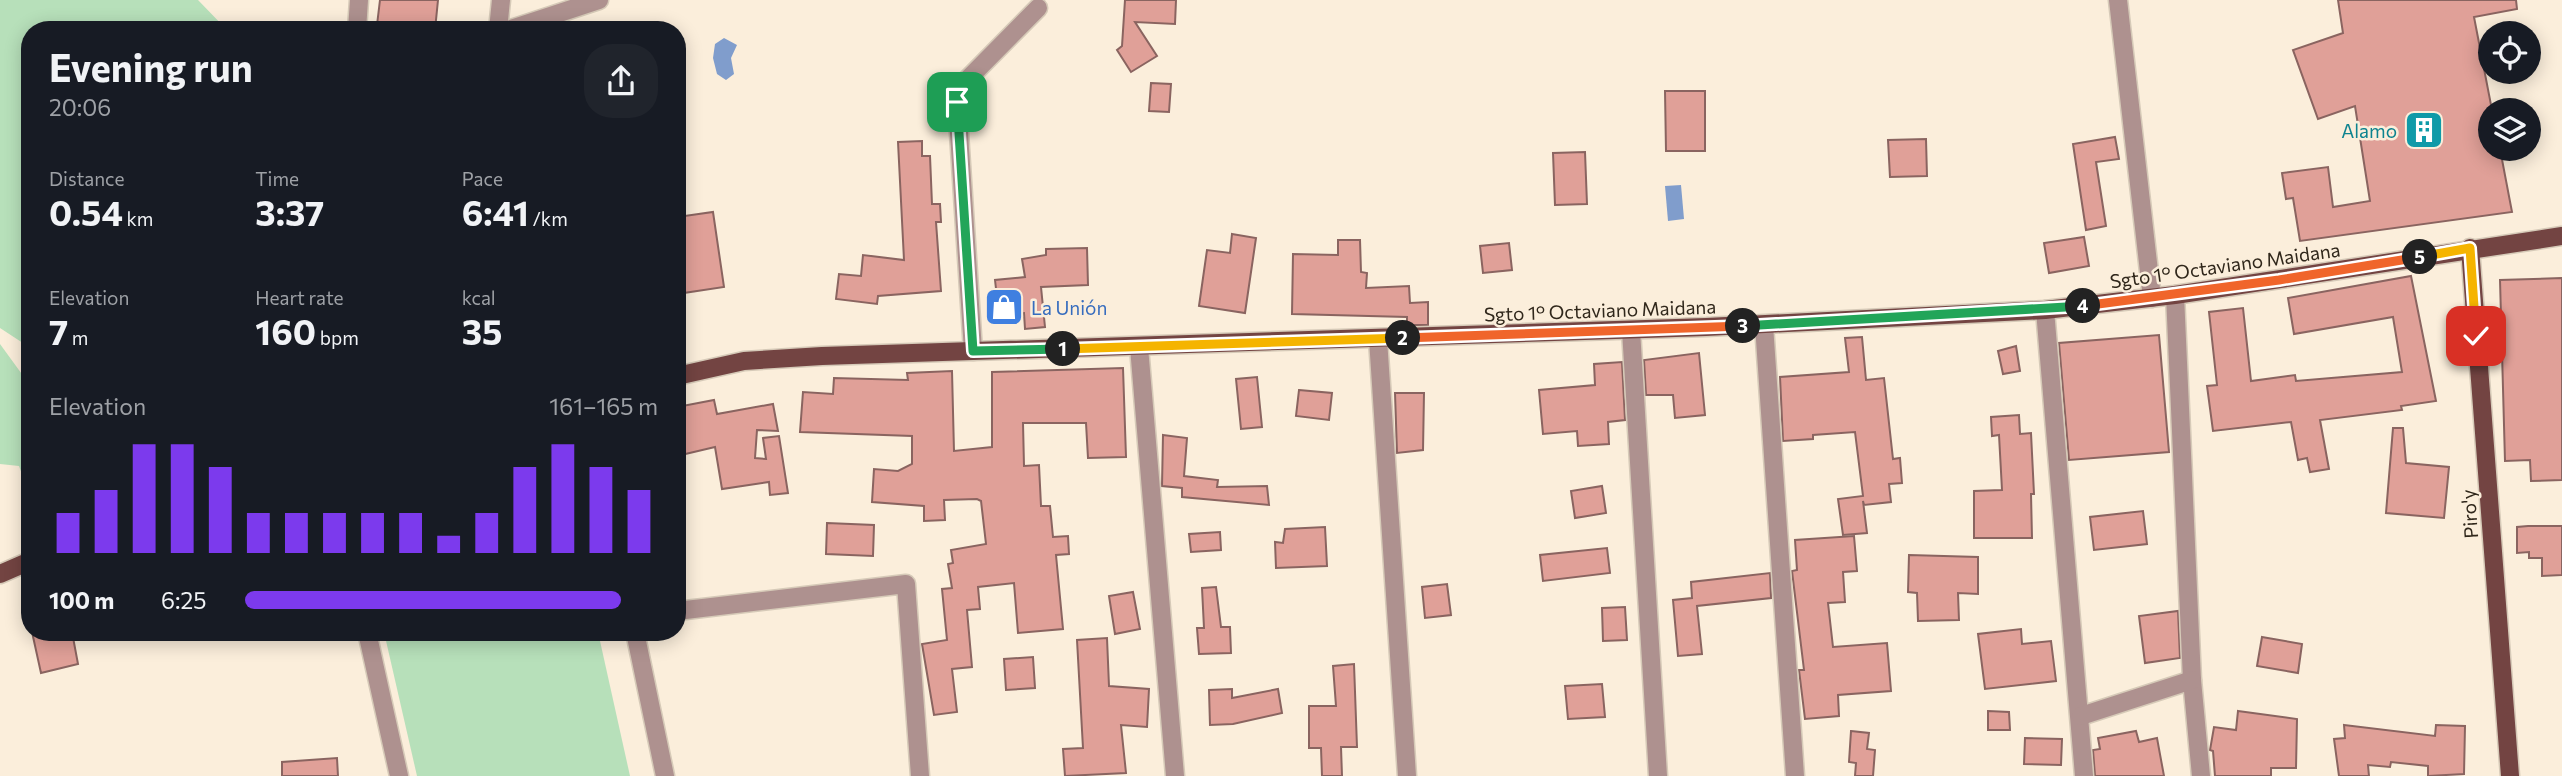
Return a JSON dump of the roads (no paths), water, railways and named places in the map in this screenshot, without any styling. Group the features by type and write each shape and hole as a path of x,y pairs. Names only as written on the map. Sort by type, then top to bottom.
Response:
{"main road":[{"name":"Sgto 1° Octaviano Maidana","path":"686,374 744,360 1764,325 2045,310 2175,295 2562,236"},
{"name":"Piro'y","path":"2470,248 2510,776"},
{"path":"0,574 21,565"}],"street":[{"path":"358,21 359,0"},
{"path":"499,21 501,0"},
{"path":"535,21 599,0"},
{"path":"2119,0 2152,298"},
{"path":"973,351 957,102 960,87 1038,8"},
{"path":"2175,295 2192,680 2201,776"},
{"path":"2045,310 2084,776"},
{"path":"1764,325 1795,776"},
{"path":"1631,330 1658,776"},
{"path":"1378,339 1407,776"},
{"path":"1139,347 1175,776"},
{"path":"686,610 906,584 920,776"},
{"path":"369,641 399,776"},
{"path":"637,641 665,776"},
{"path":"2081,716 2192,680"}],"water":[{"path":"724,38 737,45 731,58 734,74 726,80 717,74 713,58 715,44"},
{"path":"1681,185 1684,219 1668,221 1665,186"}],"place":[{"name":"Alamo","path":"2424,130"},
{"name":"La Unión","path":"1004,307"}]}
